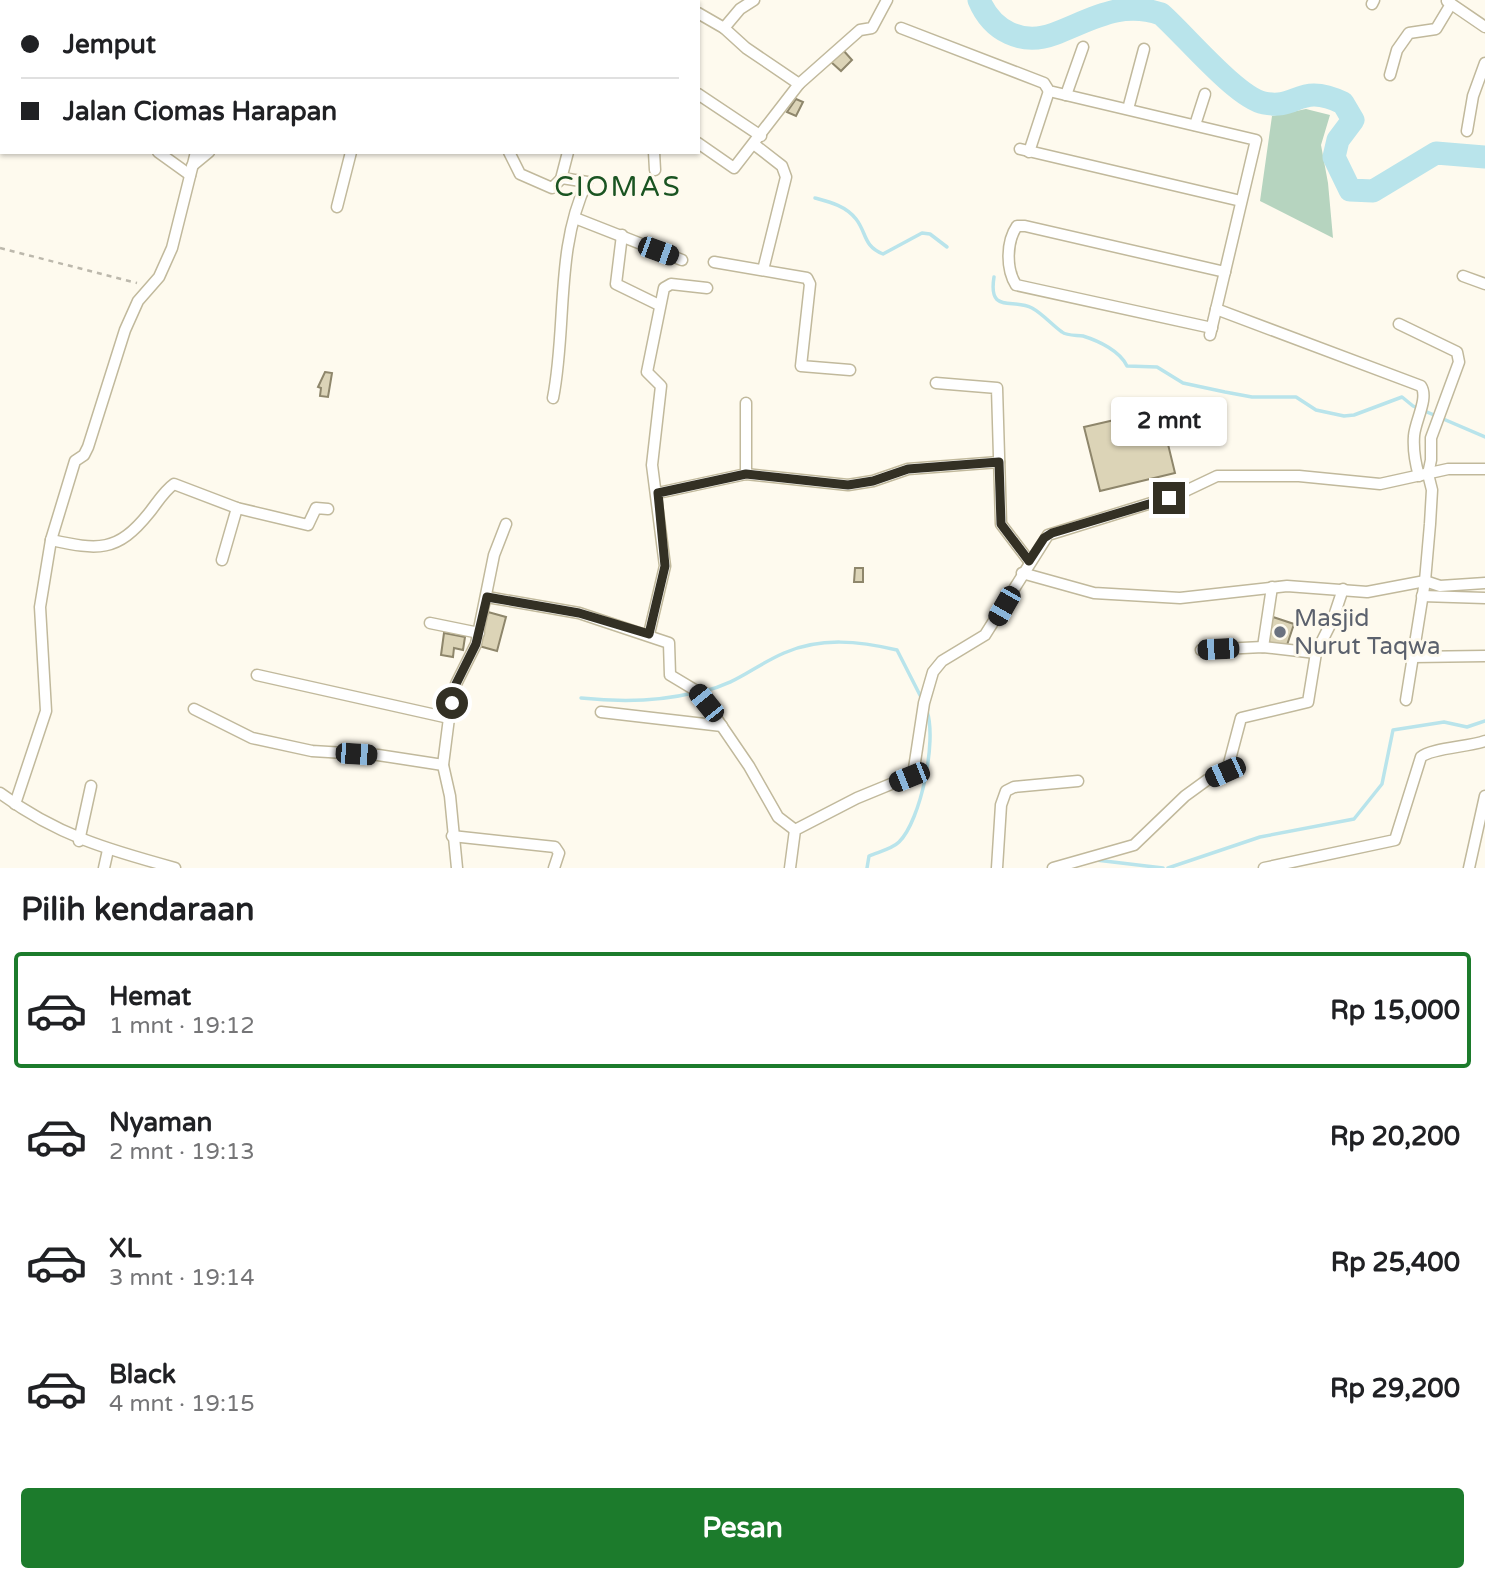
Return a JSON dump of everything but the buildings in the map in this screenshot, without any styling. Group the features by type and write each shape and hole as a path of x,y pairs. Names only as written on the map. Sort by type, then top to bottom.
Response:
{"street":[{"path":"724,28 740,9 754,0"},
{"path":"700,144 734,168 799,84 860,30 872,28 887,0"},
{"path":"1460,12 1467,0"},
{"path":"1390,75 1396,50 1409,33 1436,29 1448,2 1485,27"},
{"path":"700,14 724,28 746,48 799,84"},
{"path":"901,28 1044,83 1049,90 1256,140 1211,332 1016,285 1010,275 1012,234 1017,226 1225,272"},
{"path":"1066,94 1083,47"},
{"path":"1128,109 1144,49"},
{"path":"1467,131 1473,96 1485,63"},
{"path":"1049,90 1024,151 1241,201"},
{"path":"1195,125 1205,94"},
{"path":"700,96 758,140 782,166 786,177 763,270"},
{"path":"162,154 191,170"},
{"path":"15,804 47,711 39,621 51,540 75,461 84,455 88,447 125,330 138,301 159,277 172,247 195,154"},
{"path":"191,170 207,154"},
{"path":"337,207 350,154"},
{"path":"510,154 520,174 553,188 561,178 567,154"},
{"path":"654,154 655,170"},
{"path":"553,398 561,357 564,295 575,218 587,182 561,178"},
{"path":"575,218 682,260"},
{"path":"622,235 616,284 659,305"},
{"path":"714,262 804,276 810,280 801,366 850,370"},
{"path":"1463,276 1485,284"},
{"path":"649,634 665,566 652,458 661,386 647,372 659,305 667,285 707,288"},
{"path":"1216,309 1421,386 1424,390 1417,419 1414,458 1432,490 1425,581 1406,700"},
{"path":"1399,324 1457,352 1457,371 1431,438 1423,475"},
{"path":"936,383 997,388 1001,524 1029,561"},
{"path":"746,402 746,474"},
{"path":"658,493 746,474 848,485 873,481 908,469 999,462"},
{"path":"795,830 857,798 913,775 923,703 933,672 943,662 985,635 1044,538 1052,533 1177,495 1217,476 1299,476 1357,484 1380,484 1457,467 1485,469"},
{"path":"51,540 89,548 124,539 133,533 174,484 237,508 308,525 316,508 328,509"},
{"path":"222,560 237,508"},
{"path":"457,868 450,796 443,765 449,718 456,684 480,633 494,555 506,524"},
{"path":"1022,573 1094,593 1180,598 1272,587 1374,592 1425,581 1440,586 1485,583"},
{"path":"1263,647 1272,587"},
{"path":"1053,868 1140,842 1185,796 1207,780 1227,771 1241,718 1308,702 1316,653 1333,619 1343,589"},
{"path":"1422,596 1485,598"},
{"path":"487,597 579,613 649,634 670,646 670,675 695,690 706,703 778,817 795,830"},
{"path":"430,623 480,633"},
{"path":"1201,650 1263,647 1316,653"},
{"path":"1412,657 1485,656"},
{"path":"257,675 449,718"},
{"path":"194,709 252,738 312,751 378,755 443,765"},
{"path":"601,712 722,726"},
{"path":"1264,868 1395,840 1425,754 1485,741"},
{"path":"997,868 1001,805 1006,791 1014,787 1077,782"},
{"path":"79,841 91,786"},
{"path":"0,793 28,815 79,841 176,868"},
{"path":"1469,868 1485,796"},
{"path":"790,868 795,830"},
{"path":"452,836 555,847 559,853 554,868"},
{"path":"104,868 108,850"}],"path":[{"path":"0,248 150,286"}],"green space":[{"path":"1306,109 1330,115 1321,145 1333,238 1260,201 1272,116"}],"waterway":[{"path":"979,0 1000,28 1020,37 1031,38 1054,34 1119,10 1146,10 1161,14 1226,78 1253,99 1275,104 1317,95 1343,103 1353,120 1338,140 1334,157 1350,190 1373,191 1436,153 1485,157"},
{"path":"815,198 847,211 856,219 872,247 883,254 922,233 930,234 947,247"},
{"path":"994,277 993,289 998,300 1032,308 1064,333 1083,336 1108,347 1127,366 1157,367 1183,383 1252,397 1296,397 1316,410 1344,416 1354,415 1402,397 1413,406 1485,437"},
{"path":"701,692 726,684 784,653 812,645 840,642 897,650 923,701"},
{"path":"581,698 637,700 693,693"},
{"path":"867,868 869,856 899,842 914,816 928,760 930,724 927,711"},
{"path":"1168,868 1260,837 1354,819 1382,784 1393,730 1444,722 1467,727 1485,721"},
{"path":"1096,860 1163,868"}],"place":[{"name":"Masjid Nurut Taqwa","path":"1280,632"}],"district":[{"name":"CIOMAS","path":"618,187"}],"route":[{"path":"452,703 456,684 480,633 487,597 579,613 649,634 664,583 664,539 658,493 678,491 713,479 746,474 848,485 873,481 908,469 999,462 1001,524 1029,561 1044,538 1052,533 1169,498"}]}
